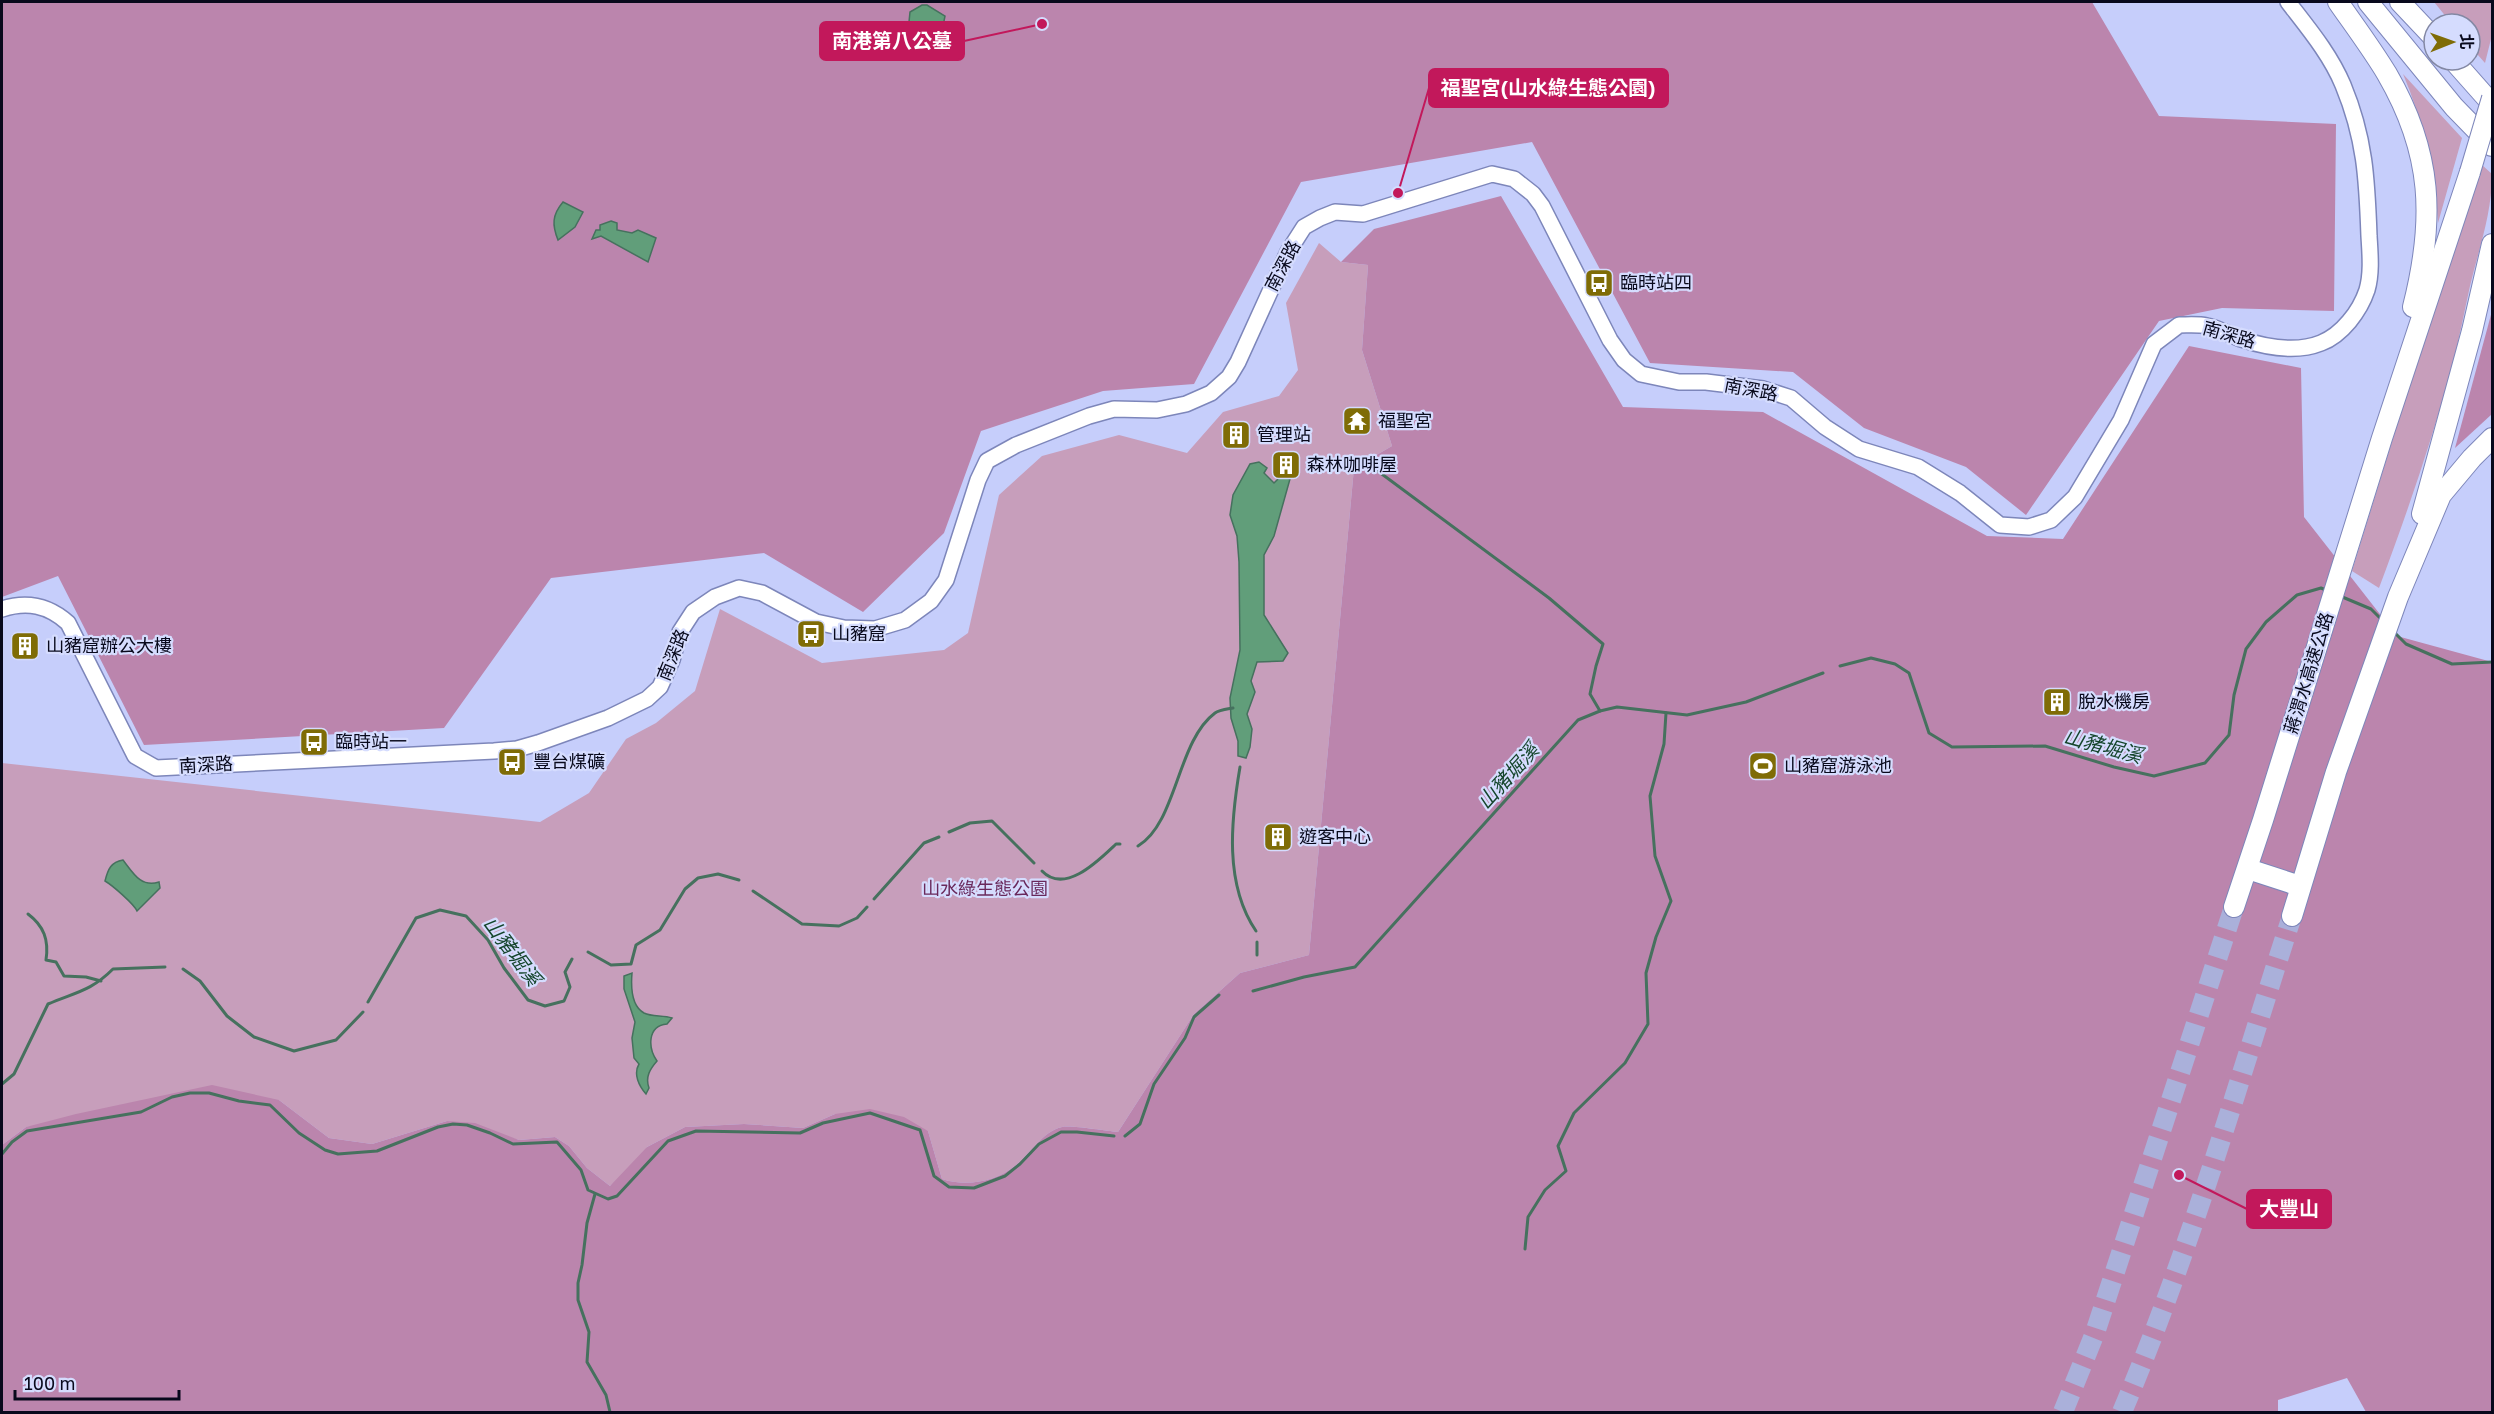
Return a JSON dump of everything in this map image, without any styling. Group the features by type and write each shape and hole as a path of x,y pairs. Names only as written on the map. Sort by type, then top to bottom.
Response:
{"highway":[{"path":"2338,2 2387,74 2419,150 2427,192 2427,231 2421,276 2382,438"},
{"path":"2368,2 2454,107 2493,146"},
{"path":"2400,2 2422,24"},
{"path":"2412,2 2422,17"},
{"path":"2464,72 2493,105"},
{"path":"2382,438 2493,98"},
{"path":"2398,597 2446,428 2493,244"},
{"name":"蔣渭水高速公路","path":"2234,907 2248,869 2382,438"},
{"path":"2292,916 2336,772 2398,597 2441,495 2472,458 2493,438"},
{"path":"2248,869 2300,886"}],"main road":[{"name":"南深路","path":"2,609 28,604 38,605 60,616 68,623 135,756 156,768 518,749 608,718 647,699 660,687 672,660 680,632 693,612 715,597 739,588 762,593 816,622 834,626 875,629 905,620 931,601 946,580 978,480 987,461 1016,445 1089,416 1114,409 1156,410 1186,404 1211,393 1229,377 1238,362 1283,262 1304,227 1335,212 1363,214 1492,174 1514,179 1533,194 1542,206 1610,340 1624,360 1641,374 1679,382 1706,382 1763,389 1791,398 1825,427 1859,449 1918,467 1960,493 2000,525 2029,527 2051,520 2075,497 2121,420 2154,344 2179,325 2207,326 2243,340 2275,348 2306,347 2320,344 2336,336 2356,312 2367,289 2370,261 2367,177 2361,135 2343,84 2330,60 2288,2"}],"green space":[{"path":"2434,2 2492,2 2492,35 2485,63 2482,60 2482,12 2442,12"},
{"path":"2403,74 2462,138 2438,223 2427,147"},
{"path":"2482,165 2492,174 2490,203 2455,356 2409,506 2379,588 2352,571 2410,383"},
{"name":"山水綠生態公園","path":"1319,243 1341,262 1368,265 1362,350 1392,446 1354,468 1309,955 1240,973 1194,1014 1118,1132 1062,1127 1048,1133 1008,1171 990,1179 971,1183 942,1179 928,1131 835,1114 803,1128 744,1124 685,1127 647,1147 641,1161 610,1186 587,1168 569,1146 555,1137 519,1140 447,1121 372,1144 329,1138 279,1100 26,1127 2,1145 2,763 540,822 589,793 626,739 656,723 695,691 720,609 822,663 944,650 968,633 999,495 1042,456 1119,435 1187,453 1223,412 1279,396 1298,370 1286,303"}],"shaded area":[{"path":"2,2 2092,2 2159,116 2336,124 2334,311 2222,308 2159,321 2026,515 1966,467 1864,428 1793,372 1650,363 1532,142 1301,182 1194,384 1103,391 981,431 944,533 863,612 764,553 551,578 444,728 144,745 58,576 2,597"},
{"path":"922,5 927,5 945,16 943,26 945,28 933,42 919,40 908,32 910,12"},
{"path":"1501,196 1623,407 1763,412 1987,536 2063,539 2189,346 2301,368 2304,517 2397,636 2492,662 2492,1412 2366,1412 2347,1378 2278,1400 2278,1412 2,1412 2,1145 26,1127 76,1114 212,1085 279,1100 329,1138 372,1144 447,1121 475,1123 519,1140 555,1137 569,1146 587,1168 610,1186 647,1147 685,1127 744,1124 803,1128 835,1114 870,1109 904,1117 928,1131 942,1179 961,1183 990,1179 1008,1171 1048,1133 1062,1127 1118,1132 1194,1014 1240,973 1309,955 1354,468 1392,446 1362,350 1368,265 1341,262 1374,229"},
{"path":"563,202 583,212 575,227 558,240 554,220"},
{"path":"611,221 617,223 617,230 632,233 638,230 656,238 648,262 601,236 592,239 596,230 600,230 600,225"},
{"path":"2492,311 2492,414 2455,448"},
{"path":"1259,462 1267,468 1264,473 1274,483 1281,476 1290,479 1274,536 1264,555 1264,615 1288,653 1283,661 1257,662 1251,681 1255,692 1247,714 1252,729 1246,758 1238,756 1238,741 1231,718 1230,698 1240,650 1239,562 1237,536 1230,515 1233,495 1250,464"},
{"path":"123,860 142,881 159,882 160,888 137,911 113,886 105,881 111,867"},
{"path":"632,973 634,1000 640,1010 647,1014 672,1018 667,1024 656,1029 651,1038 652,1050 657,1061 649,1073 649,1088 646,1094 637,1076 639,1064 634,1058 632,1038 635,1022 624,989 624,976"}],"waterway":[{"path":"1367,463 1549,598 1603,644 1590,694 1600,711"},
{"name":"山豬堀溪","path":"1840,666 1871,658 1895,664 1909,673 1929,733 1952,747 2045,746 2114,767 2154,776 2205,763 2229,735 2234,695 2246,649 2266,622 2297,595 2321,588 2328,591"},
{"name":"山豬堀溪","path":"2340,596 2371,609 2383,621"},
{"name":"山豬堀溪","path":"2394,632 2406,644 2452,664 2492,662"},
{"name":"山豬堀溪","path":"1253,991 1304,977 1355,967 1578,720 1617,707 1687,715 1746,702 1823,673"},
{"name":"山豬堀溪","path":"1138,846 1151,835 1161,819 1192,742 1202,726 1217,712 1233,708"},
{"path":"1525,1249 1528,1217 1545,1190 1566,1171 1558,1146 1574,1113 1625,1063 1648,1024 1646,973 1656,937 1671,901 1655,856 1650,796 1664,744 1666,713"},
{"name":"山豬堀溪","path":"1240,767 1234,808 1235,872 1246,913 1256,931"},
{"name":"山豬堀溪","path":"949,832 970,823 992,821 1034,863"},
{"name":"山豬堀溪","path":"874,899 924,843 939,837"},
{"name":"山豬堀溪","path":"1042,871 1051,877 1061,879 1071,877 1091,866 1116,844 1120,844"},
{"name":"山豬堀溪","path":"588,952 611,965 631,964 636,945 660,930 685,889 698,878 718,874 739,880"},
{"name":"山豬堀溪","path":"753,891 802,924 839,926 857,918 867,907"},
{"name":"山豬堀溪","path":"368,1002 416,918 440,910 466,916 488,940 504,968 528,1000 545,1006 564,1001 570,987 565,972 572,959"},
{"path":"28,914 38,923 44,934 47,946 46,960 56,962 64,976 86,977 101,981"},
{"name":"山豬堀溪","path":"1257,942 1257,955"},
{"name":"山豬堀溪","path":"2,1084 14,1074 48,1004 90,987 113,969 165,967"},
{"name":"山豬堀溪","path":"183,969 200,981 227,1016 254,1037 294,1051 336,1040 363,1012"},
{"path":"1125,1136 1140,1124 1154,1084 1185,1038 1194,1017 1219,995"},
{"path":"2,1154 12,1142 27,1131 141,1112 172,1097 190,1093 209,1093 239,1101 270,1105 299,1133 325,1150 338,1154 377,1151 438,1127 453,1124 467,1125 513,1144 557,1142 581,1170 588,1190 608,1199 617,1196 668,1141 696,1131 800,1133 823,1123 870,1113 920,1130 934,1176 949,1187 974,1188 1005,1176 1039,1144 1061,1132 1114,1136"},
{"path":"595,1194 587,1223 578,1283 578,1300 589,1332 587,1362 606,1395 610,1412"}],"tunnel":[{"path":"2063,1412 2095,1333 2234,907"},
{"path":"2122,1412 2147,1352 2191,1229 2292,916"}],"place":[{"name":"南港第八公墓","path":"1042,24"},
{"name":"福聖宮(山水綠生態公園)","path":"1398,193"},
{"name":"臨時站四","path":"1599,283"},
{"name":"福聖宮","path":"1357,421"},
{"name":"管理站","path":"1236,435"},
{"name":"森林咖啡屋","path":"1286,465"},
{"name":"山豬窟","path":"811,634"},
{"name":"山豬窟辦公大樓","path":"25,646"},
{"name":"脫水機房","path":"2057,702"},
{"name":"臨時站一","path":"314,742"},
{"name":"豐台煤礦","path":"512,762"},
{"name":"山豬窟游泳池","path":"1763,766"},
{"name":"遊客中心","path":"1278,837"},
{"name":"大豐山","path":"2179,1175"}]}
